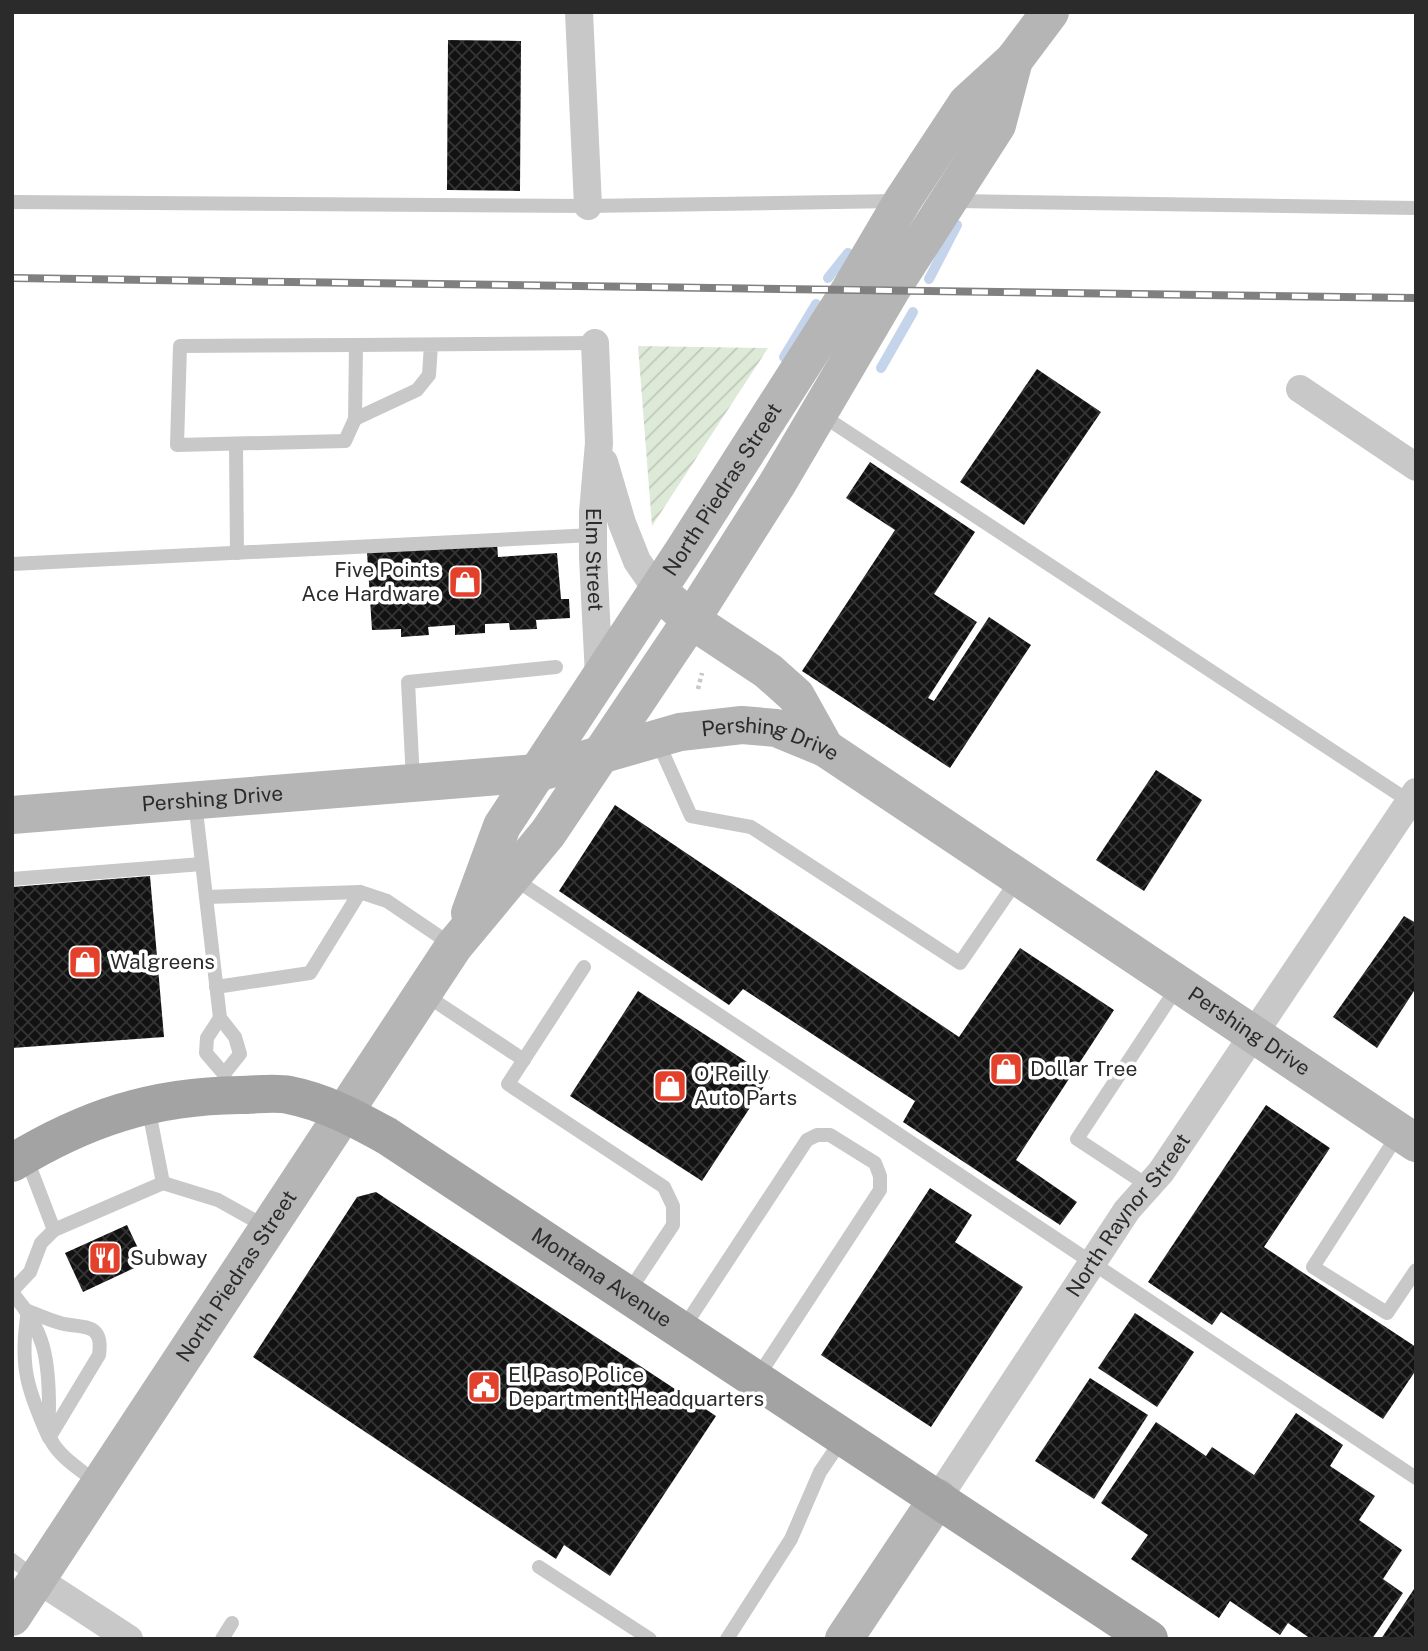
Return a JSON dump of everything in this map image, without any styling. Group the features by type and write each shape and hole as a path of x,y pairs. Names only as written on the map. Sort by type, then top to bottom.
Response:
{"main road":[{"name":"North Piedras Street","path":"458,942 502,826 843,301 903,201 967,103 1014,60 1050,12"},
{"name":"North Piedras Street","path":"12,1617 21,1571 100,1485 423,993 458,942 548,834 691,620 947,201 997,125 1014,60"},
{"name":"Elm Street","path":"657,590 691,620 768,671 796,696 825,748"},
{"name":"Pershing Drive","path":"12,816 537,773 680,732 743,725 776,728 825,748 1408,1138"},
{"name":"Montana Avenue","path":"19,1160 79,1126 225,1085 287,1094 345,1112 387,1136 1149,1639"},
{"name":"North Raynor Street","path":"844,1639 938,1498"}],"street":[{"path":"579,12 588,206"},
{"name":"Elm Street","path":"595,343 599,443 593,535 599,676"},
{"path":"1300,389 1416,467"},
{"name":"Elm Street","path":"599,443 622,523 637,561 657,590"},
{"name":"North Raynor Street","path":"938,1498 1127,1210 1161,1172 1414,800"},
{"path":"21,1571 129,1639"}],"lane":[{"path":"12,202 588,206 903,201"},
{"path":"947,201 1416,208"},
{"path":"356,345 355,419 345,440 177,445 180,346 595,343"},
{"path":"355,419 417,390 429,375 431,345"},
{"path":"819,414 1414,800"},
{"path":"236,445 236,553"},
{"path":"12,564 593,535"},
{"path":"413,782 408,682 556,667"},
{"path":"656,738 691,816 751,827 960,963 1018,879"},
{"path":"195,800 220,1018 236,1037 240,1054 225,1085"},
{"path":"12,879 202,864"},
{"path":"512,877 1091,1264 1415,1475"},
{"path":"216,987 310,973 360,892"},
{"path":"206,897 360,892 387,901 458,942"},
{"path":"584,967 508,1084 664,1187 673,1206 673,1225 627,1294"},
{"path":"1147,1185 1077,1139 1179,986"},
{"path":"423,993 524,1060"},
{"path":"220,1018 207,1038 206,1053 225,1085"},
{"path":"148,1105 163,1183"},
{"path":"682,1331 807,1140 817,1135 830,1135 864,1156 875,1164 880,1176 880,1190 756,1379"},
{"path":"1408,1138 1313,1267 1388,1314 1416,1270"},
{"path":"19,1160 54,1230"},
{"path":"49,1438 46,1350 28,1311 12,1292 30,1272 41,1243 54,1230 163,1183 218,1200 268,1228"},
{"path":"28,1311 61,1324 85,1326 96,1332 101,1342 99,1355 49,1438"},
{"path":"28,1311 23,1340 29,1395 57,1449 100,1485"},
{"path":"727,1639 792,1539 820,1472 844,1436"},
{"path":"539,1567 650,1639"},
{"path":"222,1639 232,1623"}],"green space":[{"path":"638,346 768,348 652,526"}],"building":[{"path":"448,40 521,41 520,191 447,190"},
{"path":"1037,369 1101,412 1024,525 960,482"},
{"path":"870,462 975,532 934,594 977,622 928,698 934,701 989,617 1031,645 950,768 802,671 895,530 846,498"},
{"path":"497,543 498,557 557,553 561,599 569,599 570,618 536,620 537,629 510,630 509,623 485,624 485,633 455,635 455,625 428,627 429,635 401,637 401,629 372,630 367,552"},
{"path":"1156,770 1202,800 1144,891 1096,860"},
{"path":"615,805 959,1037 1020,948 1114,1010 1016,1160 1077,1202 1060,1225 903,1122 915,1101 743,989 729,1005 559,891"},
{"name":"Walgreens","path":"150,876 164,1037 12,1048 12,887"},
{"path":"1404,916 1416,923 1416,988 1377,1048 1333,1017"},
{"name":"O'Reilly Auto Parts","path":"638,991 770,1077 702,1181 570,1096"},
{"path":"1266,1105 1330,1148 1264,1247 1416,1347 1416,1370 1383,1419 1221,1312 1212,1325 1148,1282"},
{"path":"930,1188 972,1215 955,1242 1023,1287 931,1427 821,1355"},
{"name":"El Paso Police Department Headquarters","path":"376,1192 716,1416 610,1576 564,1545 556,1559 253,1357 357,1197"},
{"name":"Subway","path":"127,1225 145,1263 83,1292 65,1253"},
{"path":"1135,1313 1194,1352 1157,1407 1098,1368"},
{"path":"1090,1378 1148,1415 1094,1499 1035,1461"},
{"path":"1296,1413 1343,1445 1330,1466 1375,1496 1359,1520 1402,1550 1383,1579 1403,1593 1372,1639 1311,1639 1288,1623 1280,1635 1230,1601 1219,1618 1131,1559 1148,1535 1101,1503 1156,1422 1206,1456 1212,1447 1254,1475"},
{"path":"1416,1586 1416,1639 1381,1639"}],"waterway":[{"path":"929,279 957,225"},
{"path":"828,278 848,253"},
{"path":"784,357 816,304"},
{"path":"881,368 913,312"}],"railway":[{"path":"12,278 1416,298"}],"place":[{"name":"Five Points Ace Hardware","path":"465,582"},
{"name":"Walgreens","path":"85,962"},
{"name":"Dollar Tree","path":"1006,1069"},
{"name":"O'Reilly Auto Parts","path":"670,1086"},
{"name":"Subway","path":"105,1258"},
{"name":"El Paso Police Department Headquarters","path":"484,1387"}]}
